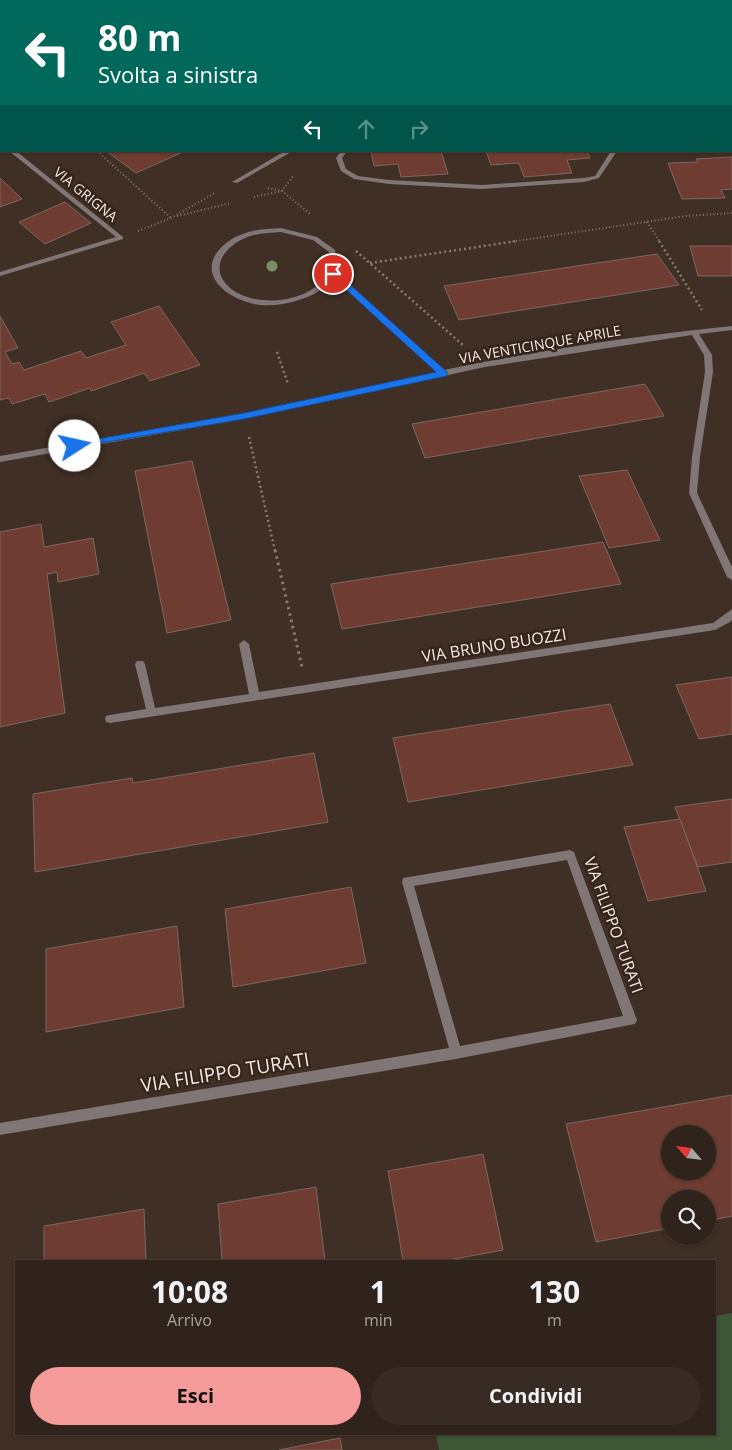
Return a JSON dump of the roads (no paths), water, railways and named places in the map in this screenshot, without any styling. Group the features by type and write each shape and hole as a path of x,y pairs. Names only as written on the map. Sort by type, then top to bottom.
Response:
{"street":[{"name":"VIA GRIGNA","path":"0,274 121,238 13,152"},
{"path":"235,182 288,152"},
{"path":"343,152 339,158 343,170 356,178 389,182 482,187 584,180 597,177 613,152"},
{"path":"281,230 300,232 316,238 328,247 335,258 333,274 329,281 317,291 299,299 279,302 258,302 240,297 225,289 217,278 214,266 219,254 228,244 244,236 262,231 281,230"},
{"path":"333,274 443,374"},
{"name":"VIA VENTICINQUE APRILE","path":"0,459 244,416 485,364 732,328"},
{"path":"694,333 708,355 709,372 692,492 732,578"},
{"name":"VIA BRUNO BUOZZI","path":"110,719 151,711 307,690 715,626 727,619 732,613"},
{"path":"244,644 255,697"},
{"path":"140,664 151,711"},
{"name":"VIA FILIPPO TURATI","path":"0,1129 456,1053 631,1020 570,855 406,882 456,1053"}]}
